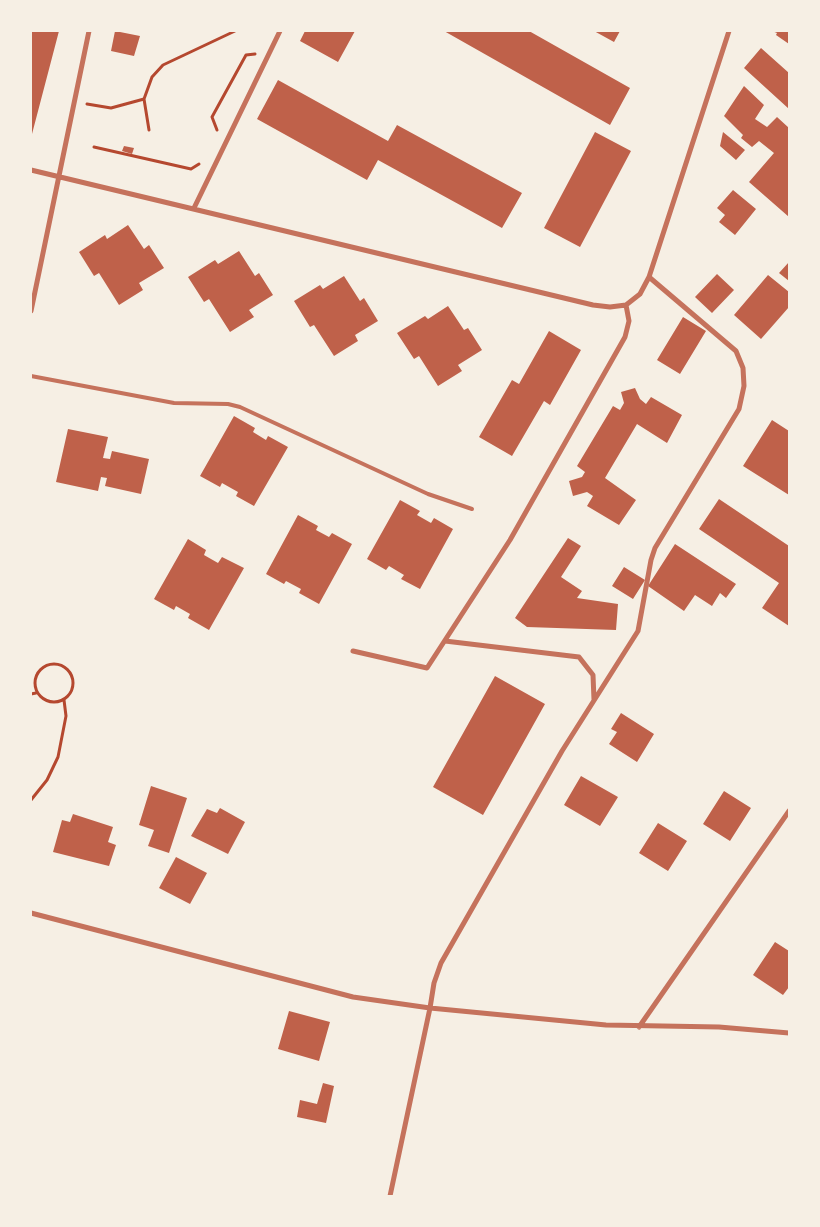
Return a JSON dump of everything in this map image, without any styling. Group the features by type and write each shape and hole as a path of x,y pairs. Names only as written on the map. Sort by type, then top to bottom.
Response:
{"street":[{"path":"31,311 88,31"},
{"path":"194,208 280,31"},
{"path":"31,170 593,305 610,307 626,305 640,294 649,277 729,31"},
{"path":"390,1196 434,983 441,963 562,751 638,631 651,560 655,548 739,409 744,386 742,368 736,351 649,277"},
{"path":"353,651 427,668 510,540 625,337 629,321 626,305"},
{"path":"445,641 579,657 593,675 594,701"},
{"path":"639,1027 789,811"},
{"path":"31,913 353,997 430,1008 639,1027 719,1027 789,1033"}],"lane":[{"path":"31,376 174,403 228,404 240,407 428,494 472,508"}],"path":[{"path":"149,130 144,99 152,77 163,65 235,31"},
{"path":"218,133 212,117 246,55 258,54"},
{"path":"74,101 111,108 144,99"},
{"path":"94,147 190,169 202,161"},
{"path":"48,664 61,665 69,671 73,680 72,691 64,700 52,703 44,701 36,693 33,680 36,673 48,664"},
{"path":"31,694 36,693"},
{"path":"31,800 47,780 58,757 66,716 64,700"}],"building":[{"path":"31,31 59,31 32,134 31,134"},
{"path":"115,31 140,36 134,56 111,51"},
{"path":"305,31 355,31 338,62 300,41"},
{"path":"444,31 529,31 630,88 610,125"},
{"path":"594,31 620,31 614,42"},
{"path":"772,31 789,31 789,44 776,35 777,33"},
{"path":"761,48 789,73 789,109 744,68"},
{"path":"278,80 388,141 397,125 522,193 502,228 378,160 367,180 257,119"},
{"path":"744,86 764,105 755,119 767,127 777,117 789,128 789,217 749,182 774,153 759,141 752,147 741,138 743,135 724,116"},
{"path":"595,132 631,151 580,247 544,228"},
{"path":"723,132 745,150 736,160 720,146"},
{"path":"124,146 134,148 132,154 122,151"},
{"path":"733,190 756,209 735,235 719,222 725,215 717,208"},
{"path":"128,225 144,249 149,245 164,268 139,283 143,290 119,305 99,273 94,276 79,252 105,235 107,239"},
{"path":"239,251 255,276 259,273 273,295 249,310 254,317 230,332 209,299 204,302 188,277 215,260 218,264"},
{"path":"789,262 789,281 779,273"},
{"path":"717,274 734,290 712,313 695,297"},
{"path":"768,275 789,292 789,307 761,339 734,315"},
{"path":"344,276 360,301 364,298 378,321 355,335 358,341 334,356 314,325 310,327 294,301 320,285 323,289"},
{"path":"448,306 464,330 468,328 482,350 458,365 462,371 438,386 419,356 414,359 397,333 425,316 428,319"},
{"path":"683,317 706,331 680,374 657,360"},
{"path":"549,331 581,350 550,405 544,401 512,456 479,437 512,380 519,384"},
{"path":"635,388 640,399 646,404 651,397 682,415 667,443 637,424 605,478 636,500 619,525 587,506 593,496 587,492 573,496 569,481 582,477 585,472 577,466 613,406 620,410 624,403 621,392"},
{"path":"234,416 255,428 253,432 266,440 268,436 288,447 254,506 236,496 238,492 222,483 220,487 200,476"},
{"path":"772,420 789,431 789,495 743,466"},
{"path":"68,429 108,437 103,458 110,459 112,451 149,459 141,494 105,486 107,478 101,477 98,491 56,482"},
{"path":"719,499 789,546 789,626 762,608 779,583 699,529"},
{"path":"400,500 420,511 417,515 431,523 434,518 453,529 420,589 401,579 404,575 389,566 386,570 367,559"},
{"path":"298,515 318,526 316,530 329,537 332,533 352,544 319,604 299,593 301,589 286,581 284,584 266,574"},
{"path":"568,538 581,546 561,577 582,591 577,598 618,604 616,630 527,627 515,618"},
{"path":"188,539 206,550 204,555 218,563 222,557 244,568 209,630 188,618 190,614 176,606 174,610 154,599"},
{"path":"675,544 736,584 726,598 720,593 712,606 695,595 684,611 648,586"},
{"path":"624,567 645,580 633,599 612,586"},
{"path":"495,676 545,704 483,815 433,787"},
{"path":"621,713 654,734 637,762 609,744 617,732 611,729"},
{"path":"581,776 618,797 600,826 564,805"},
{"path":"151,786 187,798 169,853 148,846 154,830 139,825"},
{"path":"724,791 751,808 730,841 703,824"},
{"path":"220,808 245,822 228,854 191,836 207,809 217,813"},
{"path":"73,814 113,827 108,842 116,845 109,866 53,852 62,820 70,822"},
{"path":"658,823 687,841 668,871 639,853"},
{"path":"176,857 207,873 190,904 159,888"},
{"path":"775,942 789,951 789,987 783,995 753,975"},
{"path":"289,1011 330,1022 319,1061 278,1049"},
{"path":"323,1083 334,1086 326,1123 297,1117 300,1100 317,1104"}]}
